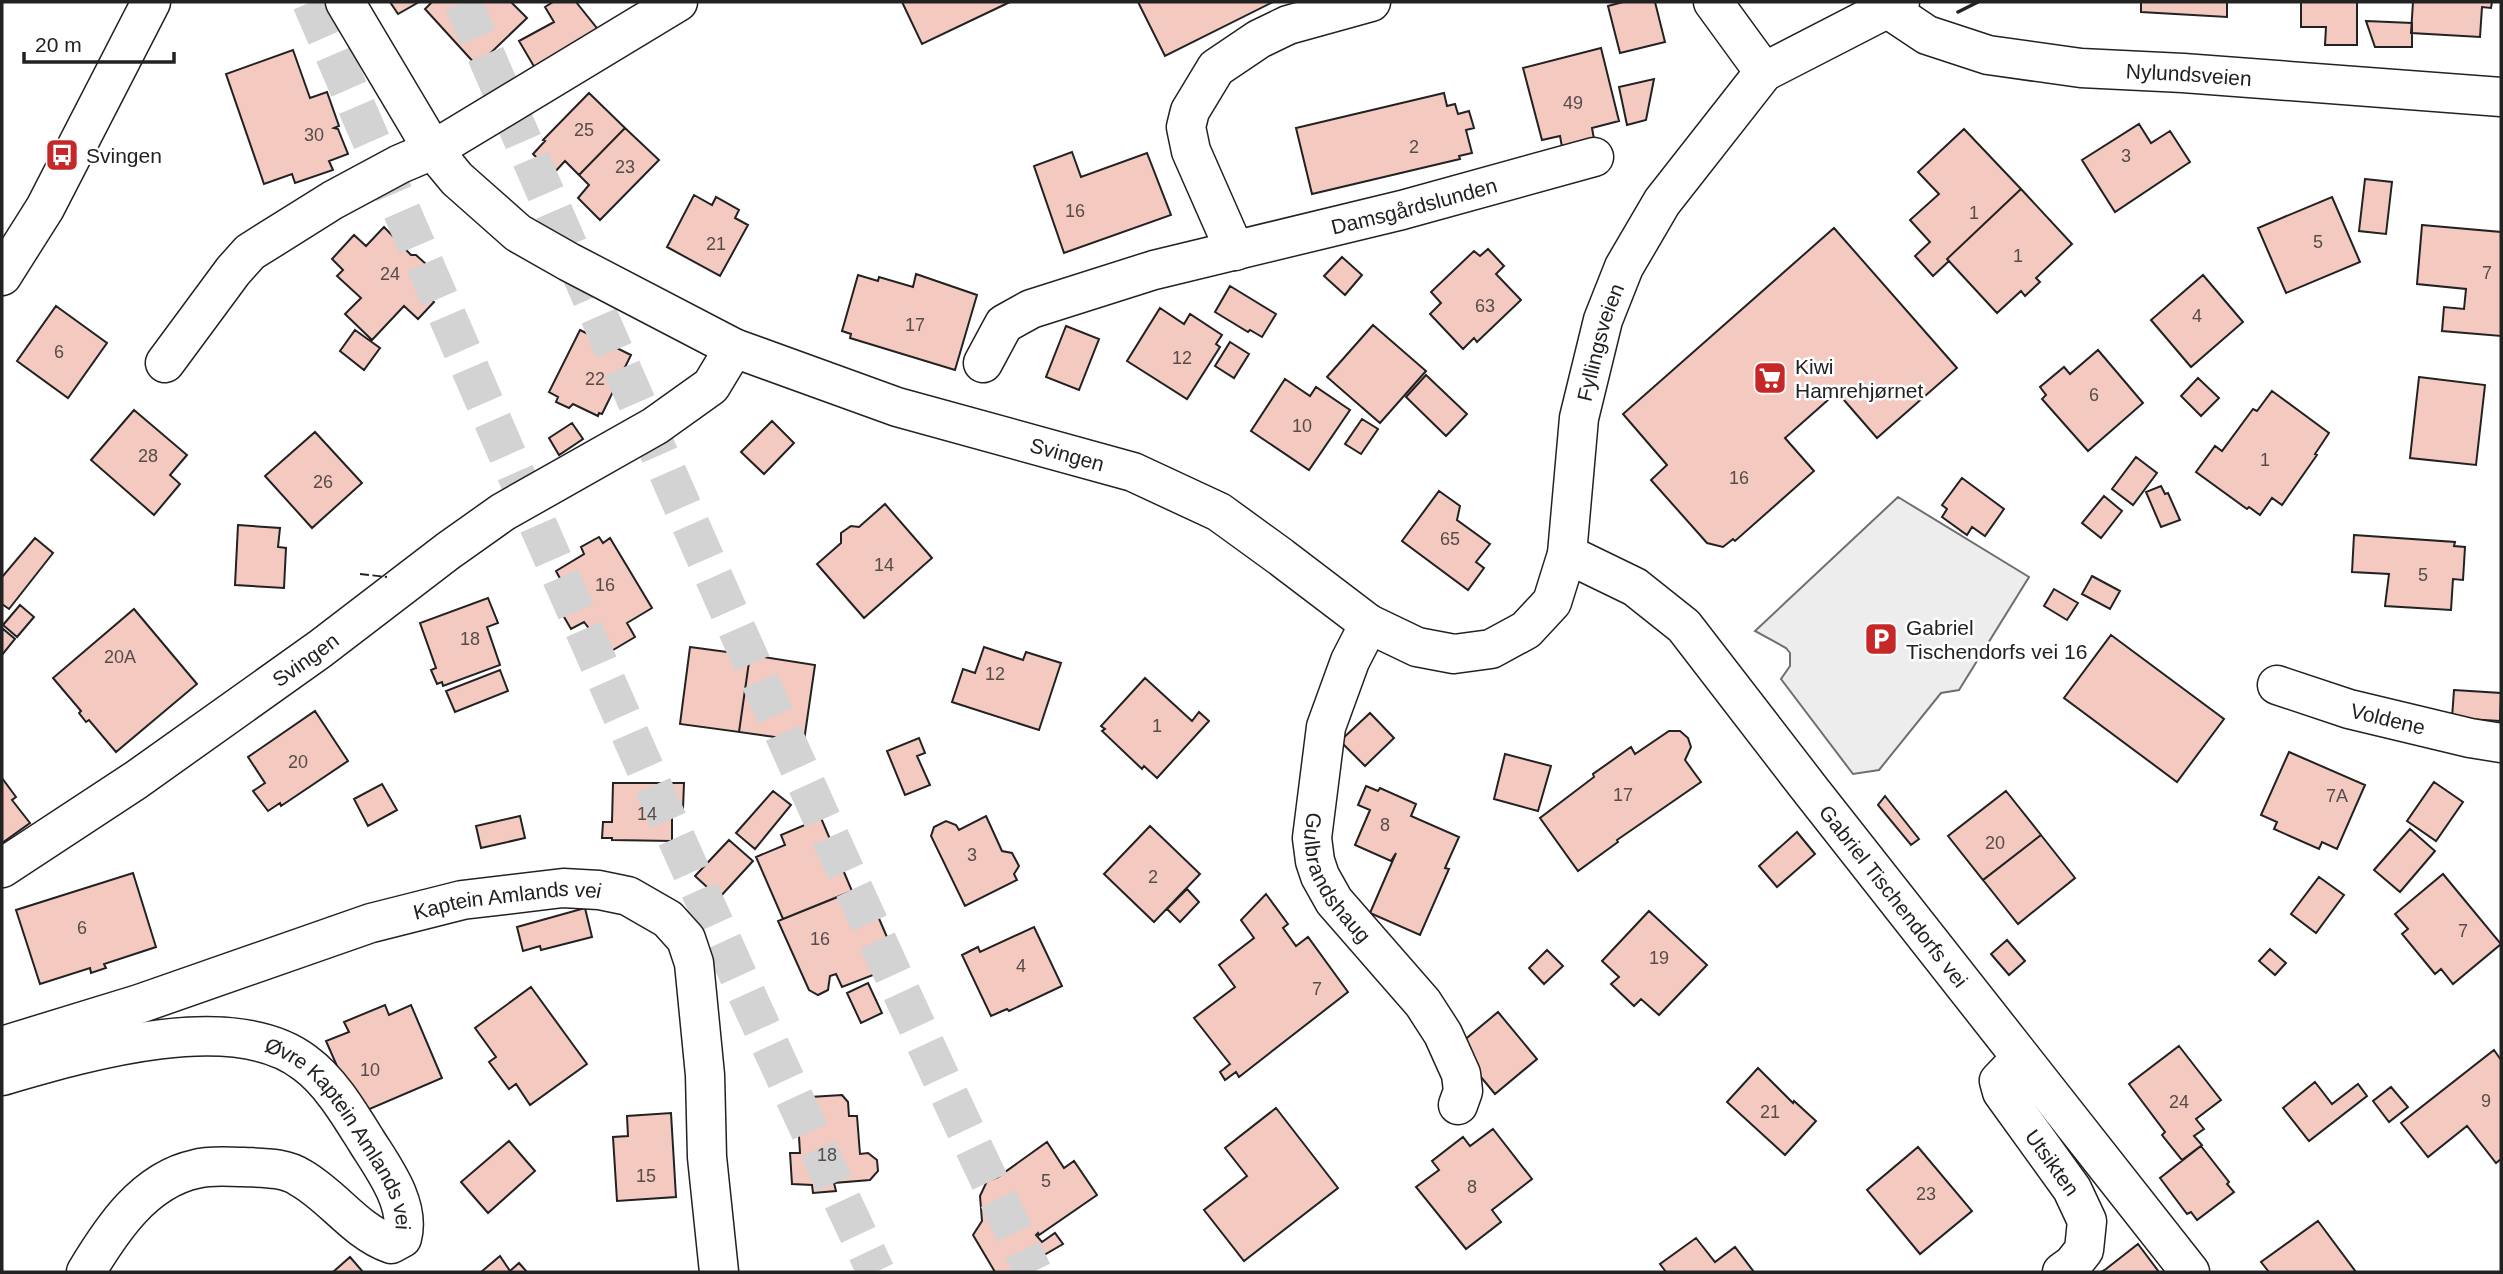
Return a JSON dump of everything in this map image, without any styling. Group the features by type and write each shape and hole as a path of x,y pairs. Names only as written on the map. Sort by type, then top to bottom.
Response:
{"street":[{"path":"2,276 45,208 151,2"},
{"name":"Svingen","path":"345,2 433,150 457,179 518,233 734,348 897,407 1133,472 1219,512 1368,624"},
{"path":"166,363 250,252 333,200 400,164 433,150 678,2"},
{"path":"1236,250 1191,151 1186,127 1190,111 1216,68 1259,39 1289,24 1371,2"},
{"path":"1713,2 1763,72"},
{"name":"Fyllingsveien","path":"1368,624 1417,647 1454,654 1491,649 1526,630 1552,602 1567,554 1582,404 1603,320 1624,267 1662,202 1763,72 1894,6"},
{"name":"Nylundsveien","path":"1894,6 1927,35 1959,47 2002,57 2081,68 2501,97"},
{"name":"Damsgårdslunden","path":"983,363 1004,324 1031,309 1154,270 1402,210 1594,157"},
{"name":"Svingen","path":"2,868 136,780 320,649 503,512 655,426 711,386 734,348"},
{"name":"Gabriel Tischendorfs vei","path":"1567,554 1635,587 1684,626 1809,789 2190,1272"},
{"name":"Gulbrandshaug","path":"1368,624 1350,661 1326,727 1312,838 1315,861 1334,901 1423,1003 1443,1034 1461,1074 1462,1091 1458,1105"},
{"name":"Voldene","path":"2277,685 2349,709 2501,743"},
{"name":"Kaptein Amlands vei","path":"2,1046 139,1004 371,923 462,900 564,888 599,890 628,896 668,919 686,939 694,963 705,1076 707,1157 719,1272"},
{"name":"Øvre Kaptein Amlands vei","path":"2,1076 92,1050 163,1039 207,1036 250,1040 285,1051 305,1062 326,1083 353,1120 394,1189 406,1225 402,1238 391,1244 377,1239 358,1226 300,1177 277,1169 198,1168 172,1175 136,1203 86,1272"},
{"name":"Utsikten","path":"2021,1058 1999,1081 2002,1092 2072,1189 2087,1221 2084,1250 2073,1264 2062,1272"}],"shaded area":[{"name":"Gabriel Tischendorfs vei 16","path":"1898,497 2029,577 1959,690 1941,693 1879,770 1853,774 1781,679 1790,666 1790,653 1786,648 1755,631"}],"building":[{"path":"390,2 419,2 398,14"},
{"path":"432,2 511,2 527,18 477,66 425,9"},
{"path":"553,2 576,2 604,37 539,75 519,41 554,22 545,7"},
{"path":"902,2 1010,2 922,44"},
{"path":"1138,2 1273,2 1165,56"},
{"path":"1623,2 1655,2 1665,42 1620,53 1608,6"},
{"path":"2141,2 2227,2 2227,17 2141,12"},
{"path":"2301,2 2357,2 2357,45 2325,45 2326,27 2301,27"},
{"path":"2413,2 2492,2 2491,8 2482,7 2480,37 2411,33"},
{"path":"2366,21 2412,23 2412,47 2375,47"},
{"path":"1601,48 1619,121 1592,128 1594,139 1562,147 1560,136 1542,140 1523,68"},
{"path":"293,50 310,98 327,92 339,126 334,128 338,129 348,154 329,161 333,170 295,183 292,174 264,184 226,74"},
{"path":"1654,79 1646,120 1627,125 1619,87"},
{"path":"589,93 625,128 579,175 565,161 553,174 533,154 545,141 543,140"},
{"path":"1444,93 1447,106 1455,104 1458,114 1469,111 1474,128 1466,130 1472,153 1459,156 1460,159 1312,194 1296,128"},
{"path":"2139,124 2151,143 2170,131 2190,162 2115,212 2082,160"},
{"path":"625,128 659,160 600,220 578,198 589,185 579,175"},
{"path":"1964,129 2021,189 1947,259 1949,261 1933,276 1915,256 1930,242 1910,220 1939,194 1918,172"},
{"path":"1072,152 1081,177 1147,153 1171,215 1064,253 1034,166"},
{"path":"2365,179 2392,182 2386,234 2359,231"},
{"path":"2021,189 2072,244 2036,278 2040,282 2025,296 2021,291 1997,313 1947,259"},
{"path":"694,195 712,205 716,197 739,210 735,218 748,225 720,276 667,247"},
{"path":"2332,197 2360,262 2286,293 2258,228"},
{"path":"2422,225 2501,232 2501,336 2442,331 2444,307 2464,309 2466,289 2417,284"},
{"path":"384,227 411,255 416,255 426,264 425,269 434,275 420,289 434,302 418,319 404,306 372,340 345,314 361,298 337,276 343,270 332,259 354,235 366,246"},
{"path":"1834,228 1957,368 1877,438 1837,392 1785,438 1814,471 1735,541 1733,539 1723,547 1707,543 1651,480 1667,465 1623,414"},
{"path":"1488,249 1504,266 1496,274 1521,300 1477,342 1474,338 1463,349 1430,314 1441,303 1431,292 1474,251 1480,256"},
{"path":"1342,257 1362,275 1345,295 1324,276"},
{"path":"916,274 977,295 955,370 850,338 851,334 842,331 858,275 878,281 879,277 913,287"},
{"path":"2203,275 2243,322 2191,367 2151,320"},
{"path":"1230,286 1276,314 1262,337 1250,330 1248,332 1215,312"},
{"path":"56,306 107,343 68,398 17,361"},
{"path":"1160,308 1184,324 1190,314 1222,335 1216,344 1220,347 1187,399 1127,361"},
{"path":"1373,325 1426,371 1380,423 1327,377"},
{"path":"1066,326 1099,339 1079,390 1046,377"},
{"path":"355,330 380,348 364,370 340,351"},
{"path":"580,330 631,355 602,414 599,413 598,416 573,404 569,408 556,402 558,397 549,392"},
{"path":"1230,342 1249,354 1234,378 1215,366"},
{"path":"2098,350 2143,403 2088,451 2042,399 2046,395 2040,387 2064,367 2070,374"},
{"path":"1426,375 1467,414 1446,436 1406,397"},
{"path":"2419,377 2485,385 2476,465 2410,458"},
{"path":"2198,378 2219,398 2201,416 2181,396"},
{"path":"1285,379 1310,396 1316,387 1350,410 1309,470 1251,431"},
{"path":"2272,391 2329,433 2282,505 2272,498 2260,515 2249,507 2247,509 2196,472 2215,446 2222,451 2253,409 2257,411"},
{"path":"134,410 187,455 170,475 180,484 154,515 91,460"},
{"path":"1362,419 1378,429 1361,454 1345,444"},
{"path":"772,421 794,443 764,474 741,452"},
{"path":"572,423 583,439 559,455 549,438"},
{"path":"315,432 362,483 312,528 265,476"},
{"path":"2136,457 2157,473 2133,505 2112,489"},
{"path":"1962,478 2004,509 1985,536 1972,527 1967,535 1942,517 1947,509 1942,505"},
{"path":"2161,486 2165,494 2168,493 2180,520 2161,527 2146,492"},
{"path":"1439,491 1460,506 1457,520 1490,544 1476,562 1484,568 1468,590 1402,541"},
{"path":"2104,496 2122,511 2101,538 2082,523"},
{"path":"885,504 932,558 864,618 817,564 841,543 841,533 851,526 859,527"},
{"path":"238,525 280,528 278,547 286,548 284,588 235,585"},
{"path":"2354,535 2455,542 2454,546 2465,547 2463,580 2453,579 2451,610 2385,606 2389,574 2352,572"},
{"path":"599,537 603,543 610,538 652,608 627,623 635,637 608,653 584,622 571,629 556,603 569,595 556,571 584,554 581,547"},
{"path":"35,538 53,553 9,609 2,604 2,577"},
{"path":"2092,576 2120,591 2110,609 2082,594"},
{"path":"2054,589 2078,603 2067,620 2044,606"},
{"path":"488,598 498,623 487,627 500,665 443,686 442,682 437,684 431,670 436,668 420,623"},
{"path":"20,605 34,617 17,637 3,625"},
{"path":"134,609 197,684 116,752 89,720 86,722 79,713 81,711 53,678"},
{"path":"2,628 15,639 2,655"},
{"path":"2111,635 2224,719 2177,782 2064,698"},
{"path":"690,647 750,655 739,732 680,724"},
{"path":"984,647 1023,660 1026,652 1061,663 1039,730 952,702 963,669 975,673"},
{"path":"750,655 815,665 804,741 739,732"},
{"path":"500,670 508,691 455,712 446,691"},
{"path":"1145,678 1192,721 1199,712 1209,721 1157,778 1144,766 1142,769 1102,731 1105,729 1101,726"},
{"path":"2454,690 2501,693 2500,721 2452,718"},
{"path":"315,711 348,761 281,806 280,803 268,811 253,791 265,783 248,757"},
{"path":"1370,713 1394,738 1365,766 1340,741"},
{"path":"1669,731 1680,731 1688,738 1691,747 1685,760 1701,782 1617,840 1618,842 1578,871 1540,818 1631,747 1635,754"},
{"path":"919,738 925,753 917,756 930,785 905,795 887,751"},
{"path":"2289,752 2365,785 2337,849 2322,842 2319,849 2274,829 2277,822 2261,815"},
{"path":"1505,754 1551,766 1538,811 1494,799"},
{"path":"2,778 16,797 12,800 30,823 2,843"},
{"path":"2434,782 2463,802 2436,841 2407,821"},
{"path":"613,783 684,783 683,809 672,808 672,841 602,838 603,822 612,822"},
{"path":"382,784 397,810 368,826 354,799"},
{"path":"1366,786 1378,791 1380,788 1416,804 1411,816 1459,837 1445,868 1449,869 1420,935 1370,913 1396,853 1391,861 1355,845 1370,810 1358,805"},
{"path":"773,791 791,805 755,849 736,833"},
{"path":"2006,791 2041,835 1983,880 1948,836"},
{"path":"1885,796 1919,839 1911,845 1878,805"},
{"path":"520,816 525,838 481,848 476,826"},
{"path":"986,816 1002,851 1012,853 1019,866 1014,874 1017,880 965,906 931,836 934,827 946,821 956,825 959,830"},
{"path":"821,818 852,891 783,919 756,857 785,845 781,835"},
{"path":"1150,826 1200,874 1154,922 1104,874"},
{"path":"2410,829 2435,851 2400,892 2374,870"},
{"path":"1797,832 1815,854 1777,887 1759,866"},
{"path":"2041,835 2075,878 2018,924 1983,880"},
{"path":"729,840 753,861 719,898 695,876"},
{"path":"133,873 156,947 104,964 106,968 91,973 90,968 40,984 16,910"},
{"path":"2443,874 2501,944 2453,984 2441,969 2435,974 2402,934 2408,929 2395,914"},
{"path":"2319,877 2344,895 2316,933 2291,914"},
{"path":"865,886 899,965 842,987 836,974 830,976 828,990 818,995 809,990 778,921"},
{"path":"1187,889 1199,902 1180,922 1167,909"},
{"path":"1266,894 1288,924 1283,928 1296,946 1308,937 1348,992 1239,1077 1236,1072 1225,1080 1220,1072 1230,1064 1194,1018 1235,987 1219,965 1254,938 1241,920"},
{"path":"585,908 592,937 541,950 540,946 523,951 517,927"},
{"path":"1649,911 1707,965 1659,1015 1641,999 1634,1006 1611,984 1619,977 1602,961"},
{"path":"1034,927 1062,986 1009,1011 1007,1009 991,1016 962,955 978,947 980,952"},
{"path":"2007,940 2025,961 2009,975 1991,954"},
{"path":"2270,949 2286,963 2275,975 2259,961"},
{"path":"1547,950 1563,966 1544,984 1529,968"},
{"path":"868,983 882,1013 861,1023 847,993"},
{"path":"531,987 587,1064 530,1105 516,1084 509,1089 489,1062 496,1057 475,1028"},
{"path":"385,1005 389,1015 411,1005 442,1078 358,1114 326,1041 349,1032 344,1022"},
{"path":"1498,1012 1537,1059 1495,1094 1456,1047"},
{"path":"2179,1046 2221,1100 2196,1119 2204,1129 2194,1136 2202,1145 2182,1160 2162,1135 2165,1132 2129,1084"},
{"path":"2494,1050 2501,1060 2501,1159 2496,1163 2467,1126 2428,1157 2401,1123"},
{"path":"1758,1068 1793,1103 1794,1101 1816,1121 1785,1155 1727,1102"},
{"path":"2315,1082 2332,1104 2358,1084 2367,1096 2309,1141 2283,1108"},
{"path":"2391,1087 2408,1107 2389,1122 2373,1101"},
{"path":"842,1095 848,1102 849,1116 857,1116 860,1154 868,1153 877,1160 878,1171 870,1180 834,1183 836,1191 813,1193 812,1185 792,1184 790,1153 800,1153 798,1120 804,1120 802,1105 810,1097"},
{"path":"1276,1108 1338,1188 1244,1261 1204,1210 1247,1176 1225,1148"},
{"path":"671,1113 676,1197 617,1201 613,1137 628,1136 627,1116"},
{"path":"1493,1129 1532,1179 1492,1210 1501,1222 1466,1249 1416,1187 1439,1170 1432,1161 1463,1137 1470,1146"},
{"path":"509,1141 535,1171 488,1213 461,1182"},
{"path":"1047,1142 1064,1168 1074,1161 1097,1195 1036,1235 1042,1242 1055,1233 1063,1244 1015,1272 995,1272 973,1235 982,1221 980,1196 987,1181 998,1177"},
{"path":"2201,1146 2234,1192 2197,1220 2191,1212 2187,1214 2160,1178"},
{"path":"1918,1147 1972,1211 1920,1254 1867,1190"},
{"path":"2318,1221 2356,1272 2269,1272 2261,1262"},
{"path":"1696,1238 1715,1262 1735,1247 1754,1272 1666,1272 1660,1264"},
{"path":"2138,1244 2159,1272 2101,1272 2106,1269"},
{"path":"500,1256 510,1271 519,1263 527,1272 481,1272"},
{"path":"350,1257 363,1272 333,1272"}],"tunnel":[{"path":"311,2 659,799 876,1272"},
{"path":"463,2 671,481 813,799 1033,1272"}],"fence":[{"path":"360,574 387,577"}],"wall":[{"path":"1958,12 1978,2"}],"place":[{"name":"Svingen","path":"62,155"},
{"name":"Kiwi Hamrehjørnet","path":"1770,378"},
{"name":"Gabriel Tischendorfs vei 16","path":"1881,639"}]}
